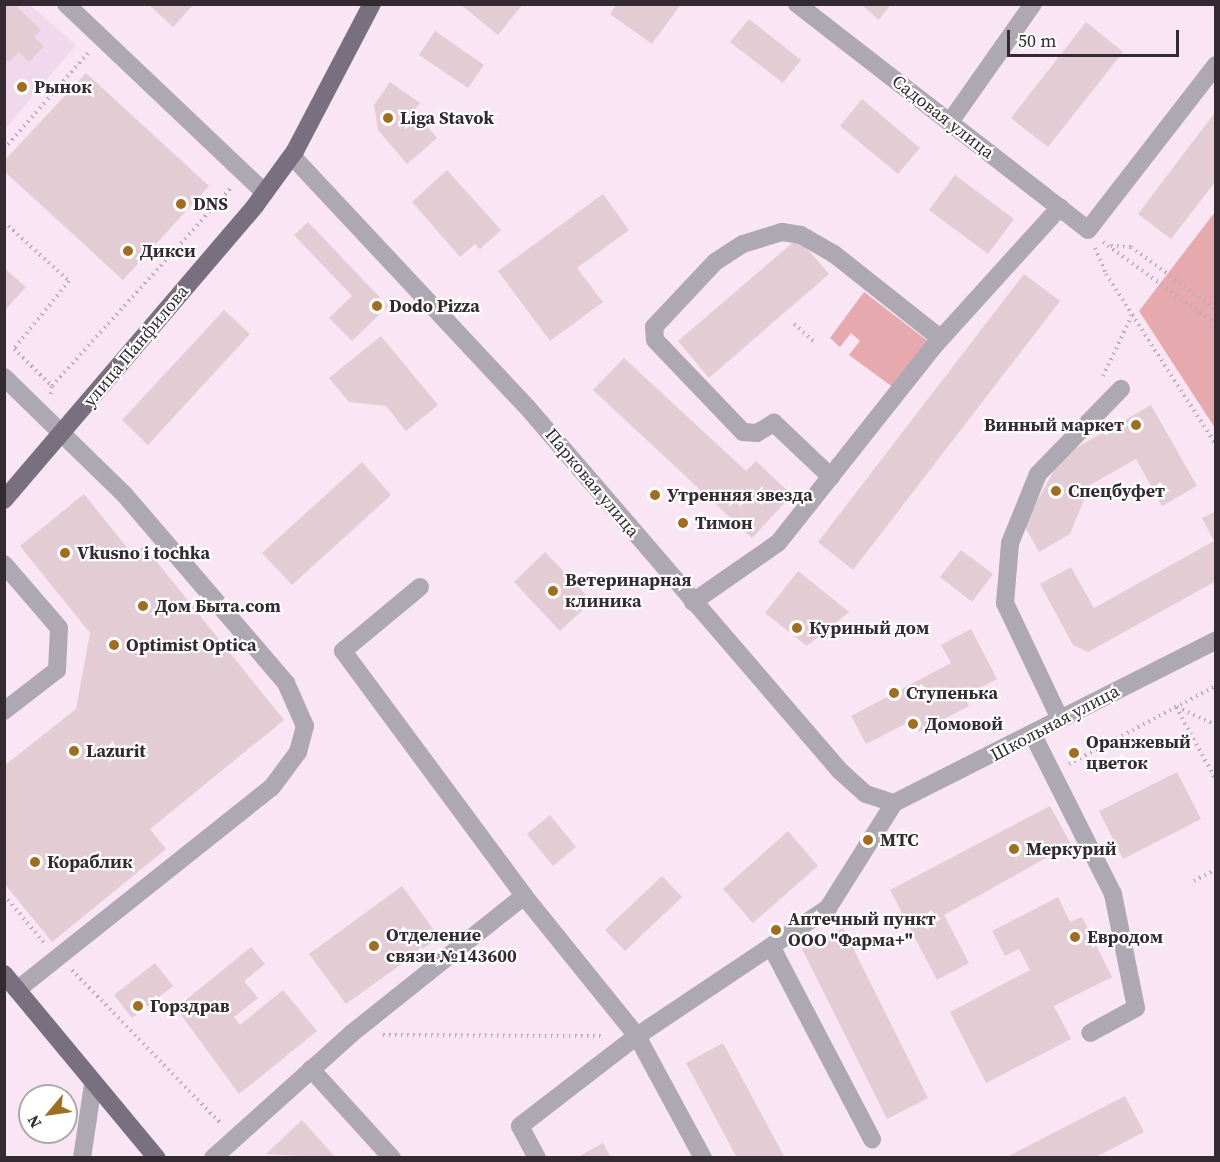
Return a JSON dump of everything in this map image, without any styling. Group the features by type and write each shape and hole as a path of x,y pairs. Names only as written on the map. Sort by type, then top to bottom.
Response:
{"main road":[{"name":"улица Панфилова","path":"4,500 265,193 292,156 372,4"},
{"path":"4,974 93,1084 157,1158"}],"street":[{"path":"66,4 265,193"},
{"name":"Садовая улица","path":"797,4 1088,230"},
{"path":"950,122 1033,4"},
{"path":"1088,230 1215,66"},
{"name":"Парковая улица","path":"292,156 527,407 839,770 866,794 894,802"},
{"path":"693,602 770,551 940,338 1060,207"},
{"path":"831,477 774,423 757,433 743,432 655,340 654,327 715,262 743,244 782,232 801,235 834,254 940,338"},
{"path":"4,377 124,494 286,683 305,726 298,752 272,787 17,990"},
{"path":"1060,719 1005,603 1010,543 1038,474 1121,389"},
{"path":"4,564 59,628 57,670 4,711"},
{"path":"420,587 343,651 524,896 637,1036 703,1158"},
{"name":"Школьная улица","path":"894,802 1033,735 1215,640"},
{"path":"1033,735 1056,771 1113,894 1136,1008 1090,1033"},
{"path":"537,1158 520,1126 637,1036 772,948 828,908 894,802"},
{"path":"213,1158 351,1034 524,896"},
{"path":"772,948 872,1139"},
{"path":"311,1069 392,1158"},
{"path":"82,1158 93,1084"}],"path":[{"path":"4,149 89,52 98,33"},
{"path":"89,52 98,60"},
{"path":"47,418 52,386 233,186 224,178"},
{"path":"4,222 69,281 14,350 52,386"},
{"path":"1088,230 1215,324"},
{"path":"1088,230 1106,274 1215,445"},
{"path":"1109,246 1131,247 1215,309"},
{"path":"794,324 816,343"},
{"path":"1056,771 1215,686"},
{"path":"1176,707 1215,725"},
{"path":"1176,707 1215,780"},
{"path":"1194,881 1215,868"},
{"path":"4,895 59,956 235,1138"},
{"path":"351,1034 637,1036"}],"shaded area":[{"name":"Рынок","path":"5,5 30,5 76,45 5,129"},
{"path":"1215,212 1215,428 1139,311"},
{"path":"864,292 929,342 894,388 849,355 860,341 851,333 840,347 830,338"}],"building":[{"path":"148,4 194,4 173,27"},
{"path":"460,4 523,4 498,35"},
{"path":"617,4 681,4 652,44 610,14"},
{"path":"861,4 891,4 879,20"},
{"path":"4,5 15,5 41,30 34,37 44,46 29,62 19,52 9,62 4,58"},
{"path":"749,19 801,60 783,83 730,42"},
{"path":"1086,22 1123,52 1048,147 1011,118"},
{"path":"435,31 484,65 468,88 419,55"},
{"path":"86,73 209,186 123,280 4,171 4,161"},
{"path":"390,82 420,103 414,111 437,138 407,164 378,130 374,105"},
{"path":"862,99 920,148 898,174 840,126"},
{"path":"1216,111 1216,181 1171,239 1138,214"},
{"path":"447,170 501,230 480,249 475,244 460,257 412,202"},
{"path":"955,175 1014,219 988,254 929,210"},
{"path":"603,194 629,230 577,268 603,302 550,341 498,271"},
{"path":"308,222 388,306 352,341 329,318 352,296 294,235"},
{"path":"798,238 829,274 709,378 678,341"},
{"path":"4,268 26,287 4,311"},
{"path":"1024,274 1060,301 853,570 818,542"},
{"path":"224,310 250,334 148,445 122,420"},
{"path":"381,336 438,405 406,431 386,406 349,402 329,378"},
{"path":"624,358 746,471 756,461 792,495 752,538 593,390"},
{"path":"1151,405 1197,486 1162,506 1136,459 1090,485 1070,534 1039,552 1024,525 1062,456"},
{"path":"362,462 391,495 292,585 262,553"},
{"path":"84,494 133,555 144,546 284,720 150,829 166,849 52,942 4,883 4,766 76,709 90,633 20,546"},
{"path":"1216,511 1216,581 1088,652 1073,645 1040,584 1071,567 1094,608 1214,541 1202,518"},
{"path":"961,550 993,574 972,602 940,577"},
{"name":"Ветеринарная клиника","path":"545,552 592,601 560,631 514,582"},
{"path":"798,571 849,612 807,646 765,613"},
{"path":"971,629 997,679 964,696 969,706 919,732 913,720 866,744 851,716 951,663 941,645"},
{"path":"1177,772 1201,819 1123,859 1099,811"},
{"path":"1050,806 1071,844 944,915 969,963 937,980 890,890"},
{"path":"550,815 576,847 553,866 527,834"},
{"path":"788,831 818,866 753,923 723,889"},
{"path":"662,876 682,897 625,951 605,930"},
{"name":"Отделение связи №143600","path":"402,886 439,937 346,1004 309,954"},
{"path":"1058,897 1070,922 1082,917 1112,977 1054,1006 1071,1039 986,1083 950,1012 1030,970 1019,949 1005,956 992,931"},
{"path":"843,928 928,1098 887,1119 802,949"},
{"path":"251,947 265,964 244,981 258,998 234,1017 240,1025 283,990 317,1031 239,1094 176,1008"},
{"path":"155,963 173,986 132,1018 114,995"},
{"path":"723,1043 785,1158 737,1158 686,1063"},
{"path":"1125,1096 1144,1132 1094,1158 1005,1158"},
{"path":"302,1120 336,1158 266,1154"},
{"path":"603,1143 611,1158 576,1158"}],"place":[{"name":"Рынок","path":"22,87"},
{"name":"Liga Stavok","path":"388,118"},
{"name":"DNS","path":"181,204"},
{"name":"Дикси","path":"128,251"},
{"name":"Dodo Pizza","path":"377,306"},
{"name":"Винный маркет","path":"1136,425"},
{"name":"Спецбуфет","path":"1056,491"},
{"name":"Утренняя звезда","path":"655,495"},
{"name":"Тимон","path":"683,523"},
{"name":"Vkusno i tochka","path":"65,553"},
{"name":"Ветеринарная клиника","path":"553,591"},
{"name":"Дом Быта.com","path":"143,606"},
{"name":"Куриный дом","path":"797,628"},
{"name":"Optimist Optica","path":"114,645"},
{"name":"Ступенька","path":"894,693"},
{"name":"Домовой","path":"913,724"},
{"name":"Lazurit","path":"74,751"},
{"name":"Оранжевый цветок","path":"1074,753"},
{"name":"МТС","path":"868,840"},
{"name":"Меркурий","path":"1014,849"},
{"name":"Кораблик","path":"35,862"},
{"name":"Аптечный пункт ООО \"Фарма+\"","path":"776,930"},
{"name":"Евродом","path":"1075,937"},
{"name":"Отделение связи №143600","path":"374,946"},
{"name":"Горздрав","path":"138,1006"}]}
